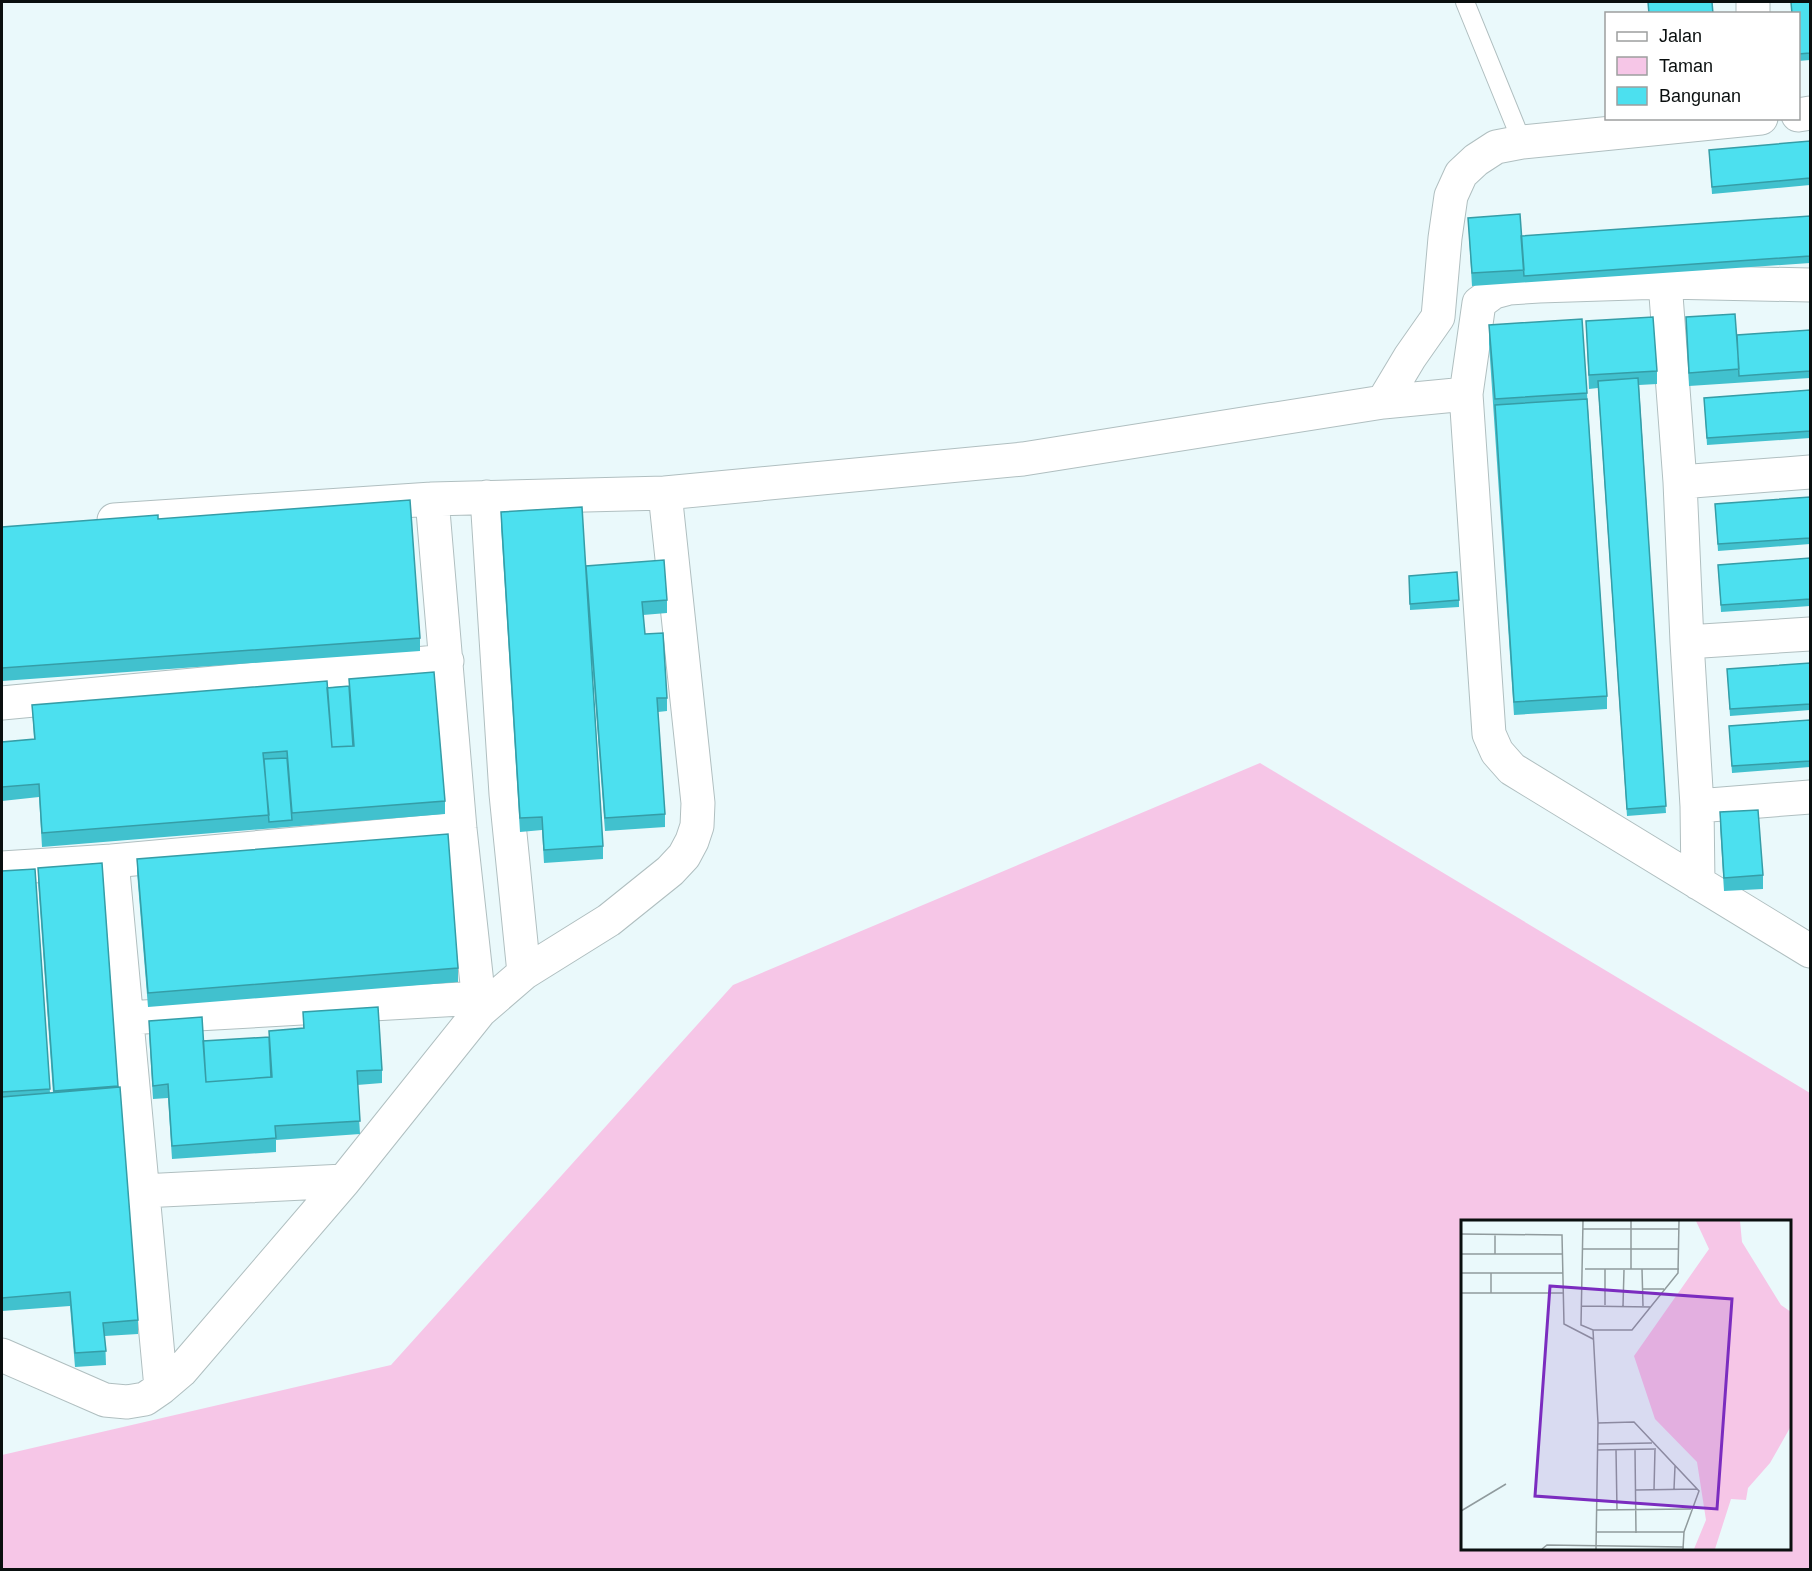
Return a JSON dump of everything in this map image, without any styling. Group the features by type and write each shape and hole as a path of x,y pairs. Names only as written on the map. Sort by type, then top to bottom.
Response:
{"street":[{"path":"1383,402 1438,317 1451,196 1461,174 1476,160 1496,147 1522,142 1741,120"},
{"path":"1665,282 1680,482 1697,806 1698,883"},
{"path":"1810,285 1665,282 1539,286 1494,292 1479,303 1466,394 1489,734 1497,752 1512,769 1810,951"},
{"path":"1438,317 1474,336"},
{"path":"85,521 432,499 665,493 1023,459 1383,402 1466,394"},
{"path":"1680,482 1810,472"},
{"path":"2,1355 105,1400 127,1402 145,1399 161,1388 181,1371 344,1181 480,1004 524,973 609,921 670,871 684,856 697,826 698,803 665,493"},
{"path":"487,497 506,794 524,973"},
{"path":"432,499 460,830 480,1004"},
{"path":"1687,642 1810,634"},
{"path":"2,703 447,661"},
{"path":"1697,806 1810,798"},
{"path":"2,868 112,861 460,830"},
{"path":"112,861 161,1388"},
{"path":"126,1018 480,1004"},
{"path":"142,1191 344,1181"}],"lane":[{"path":"1466,2 1522,142"}],"green space":[{"path":"1260,763 1810,1093 1810,1569 2,1569 2,1455 391,1365 733,985"}],"building":[{"path":"1648,2 1712,2 1713,12 1649,12"},
{"path":"1791,2 1810,2 1810,53 1800,54 1800,12 1792,12"},
{"path":"1810,141 1810,178 1712,187 1709,150"},
{"path":"1520,214 1524,270 1472,273 1468,218"},
{"path":"1810,216 1810,256 1524,276 1521,236"},
{"path":"1735,314 1739,369 1689,373 1686,317"},
{"path":"1653,317 1657,371 1589,375 1586,321"},
{"path":"1582,319 1587,393 1495,399 1489,325"},
{"path":"1810,330 1810,371 1739,376 1737,335"},
{"path":"1638,378 1666,806 1627,809 1598,381"},
{"path":"1810,390 1810,431 1707,438 1704,398"},
{"path":"1587,399 1607,696 1514,702 1495,405"},
{"path":"1810,497 1810,538 1718,544 1715,504"},
{"path":"410,500 420,638 2,668 2,527 158,515 158,519"},
{"path":"582,507 603,846 544,850 542,817 520,818 501,512"},
{"path":"1810,558 1810,599 1721,605 1718,565"},
{"path":"664,560 667,600 642,602 645,634 663,633 667,698 657,698 665,814 605,818 586,566"},
{"path":"1457,572 1459,600 1410,604 1409,576"},
{"path":"1810,663 1810,704 1730,709 1727,669"},
{"path":"434,672 445,801 292,813 287,751 263,753 269,815 42,833 39,784 2,787 2,742 35,739 32,705 327,681 332,747 354,746 349,679"},
{"path":"349,686 353,746 332,747 327,688"},
{"path":"1810,720 1810,761 1732,766 1729,726"},
{"path":"287,758 292,820 269,822 264,759"},
{"path":"1758,810 1763,875 1724,878 1720,812"},
{"path":"448,834 458,968 148,993 137,859"},
{"path":"102,863 118,1086 54,1091 38,868"},
{"path":"35,869 50,1089 2,1092 2,871"},
{"path":"378,1007 382,1070 357,1071 360,1121 275,1126 276,1138 172,1146 168,1084 153,1086 149,1021 202,1017 206,1082 272,1077 269,1031 304,1028 303,1012"},
{"path":"269,1037 271,1077 206,1082 203,1041"},
{"path":"120,1087 138,1320 103,1323 106,1351 75,1353 70,1292 2,1298 2,1097"}]}
